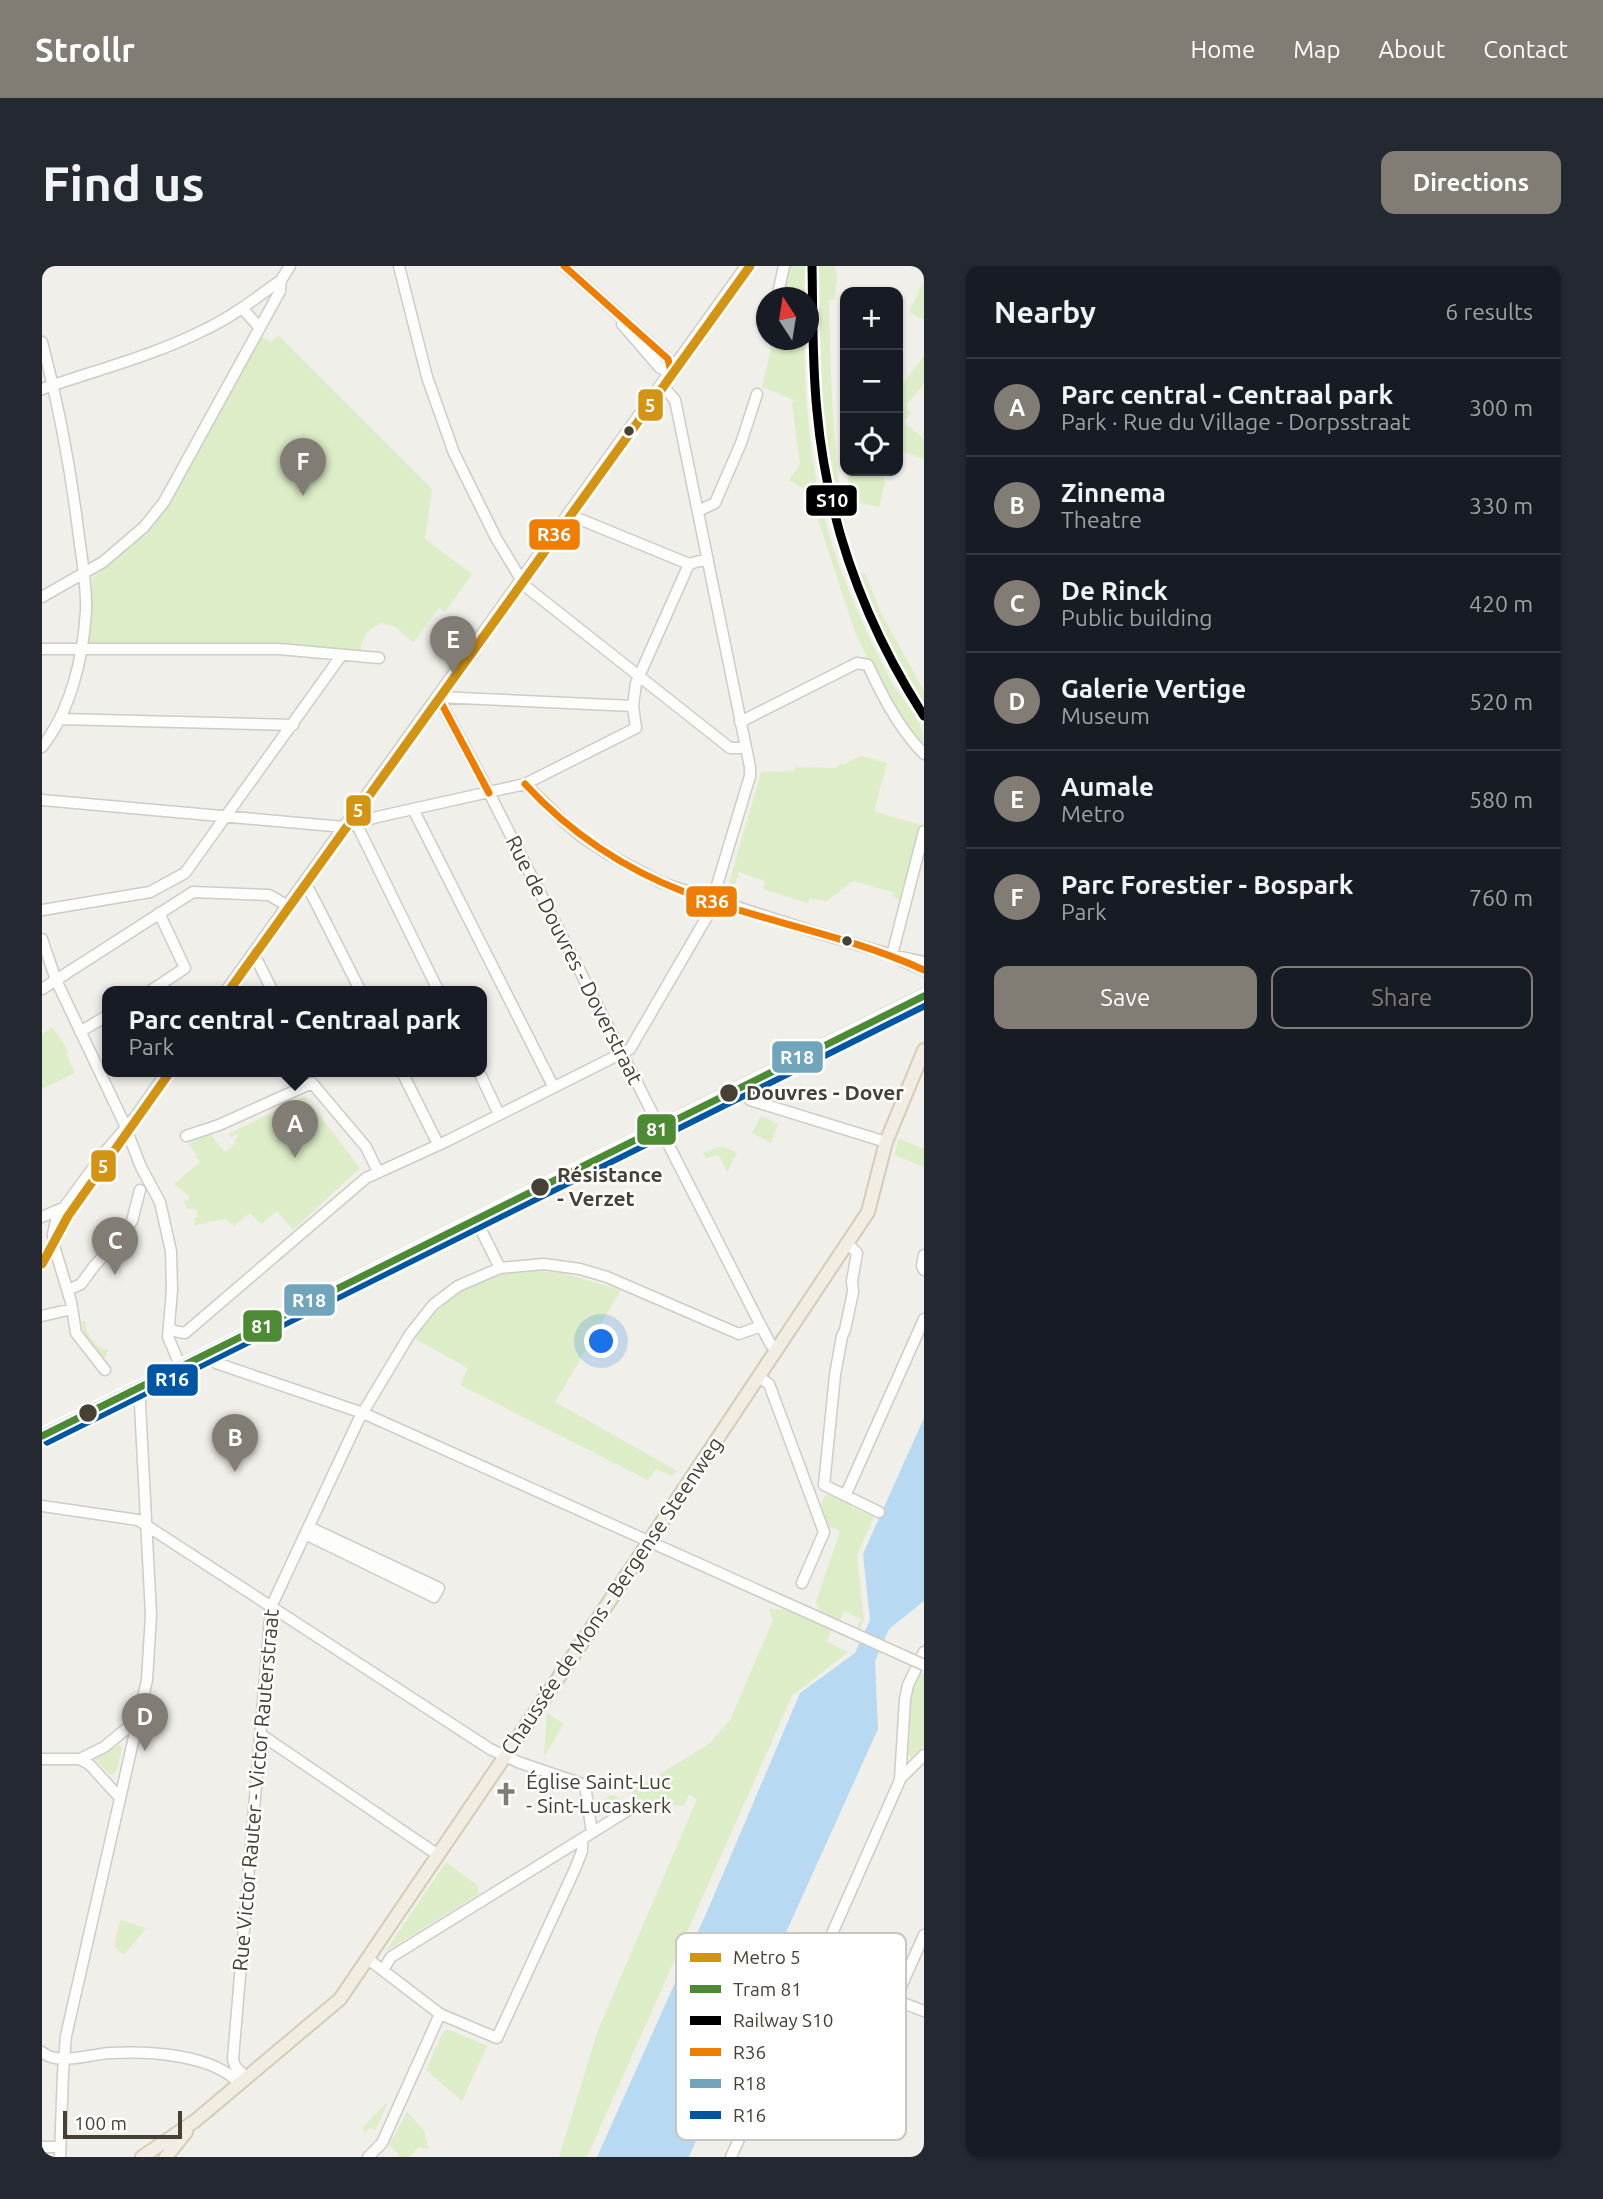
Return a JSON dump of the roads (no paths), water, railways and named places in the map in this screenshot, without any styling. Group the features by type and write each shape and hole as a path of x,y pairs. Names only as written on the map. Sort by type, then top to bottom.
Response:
{"main road":[{"name":"Chaussée de Mons - Bergense Steenweg","path":"142,2157 195,2121 340,1999 778,1350 868,1212 886,1142 924,1049"},
{"name":"Chaussée de Mons - Bergense Steenweg","path":"166,2157 195,2121"}],"street":[{"path":"42,389 176,343 205,330 281,280 290,266"},
{"path":"399,266 426,377 450,441 490,527 525,586 730,748 746,748"},
{"path":"564,266 611,310 660,368 671,372"},
{"path":"229,986 746,266"},
{"path":"779,287 784,266"},
{"path":"42,597 103,562 125,545 164,502 280,291 281,280"},
{"path":"242,308 259,327"},
{"path":"42,342 54,385 71,475 86,610 74,681 60,719 42,747"},
{"path":"169,1327 185,1333 354,1186 634,1045 704,924 750,776 675,400 662,385"},
{"path":"698,511 715,503 741,443 757,394"},
{"path":"570,512 577,518 689,564 707,559"},
{"path":"42,800 344,827 377,817 525,784 636,728 633,706 639,677 689,564"},
{"path":"42,649 279,649 379,658"},
{"path":"42,910 150,892 185,873 341,656"},
{"path":"740,722 857,663 863,663 867,665 880,692 904,729 924,754"},
{"path":"439,697 633,706"},
{"name":"Rue de Douvres - Doverstraat","path":"439,697 761,1326 771,1345 778,1350"},
{"path":"60,719 293,725"},
{"path":"525,784 562,820 608,854 662,883 892,955 924,961"},
{"path":"365,798 368,809 377,817"},
{"path":"413,809 553,1086"},
{"path":"356,823 436,986"},
{"path":"892,955 924,831"},
{"path":"302,886 313,896 358,986"},
{"path":"42,989 192,892 269,895 288,906"},
{"path":"158,986 185,968 159,913"},
{"path":"42,939 56,980 141,1167 160,1202 171,1251 170,1346 180,1365"},
{"path":"892,955 924,970"},
{"path":"251,957 257,962 270,986"},
{"path":"42,2147 60,2152 63,2058 147,1680 150,1628 139,1385 924,994"},
{"path":"80,1032 102,1019"},
{"path":"105,1370 76,1333 53,1234 65,1206 163,1077"},
{"path":"186,1136 219,1125 314,1077 366,1147 378,1172"},
{"path":"404,1077 438,1144"},
{"path":"480,1077 499,1114"},
{"path":"741,1085 750,1100 886,1142"},
{"path":"68,1290 81,1284 119,1240 132,1221 140,1190"},
{"path":"42,1217 65,1206"},
{"path":"481,1230 500,1268"},
{"path":"824,1485 835,1375 853,1292 852,1281 857,1253 848,1244"},
{"path":"924,1255 924,1270"},
{"name":"Rue Victor Rauter - Victor Rauterstraat","path":"243,2081 233,2059 271,1607 363,1413 410,1334 433,1305 457,1286 500,1268 544,1264 580,1269 607,1277 739,1334 761,1326"},
{"path":"42,1316 72,1309"},
{"path":"846,1494 924,1319"},
{"path":"208,1351 216,1363 363,1413 924,1665"},
{"path":"759,1377 769,1384 824,1532 802,1583"},
{"path":"810,1494 824,1485"},
{"path":"824,1485 879,1512"},
{"path":"42,1506 138,1520 479,1742 505,1756 585,1785 592,1833"},
{"path":"307,1530 439,1588 434,1597 307,1530"},
{"path":"900,1780 905,1699 908,1685 924,1652"},
{"path":"42,1759 79,1759 104,1747 136,1721"},
{"path":"260,1734 438,1855"},
{"path":"832,1933 900,1780 924,1755"},
{"path":"79,1759 90,1765 120,1798"},
{"path":"383,1970 391,1957 635,1806"},
{"path":"368,1959 440,2014 497,2038 575,1869 582,1851 582,1839"},
{"path":"906,1981 924,1935"},
{"path":"906,2005 924,2011"},
{"path":"906,2007 924,2017"},
{"path":"368,2157 382,2143 440,2014"},
{"path":"42,2052 44,2055 63,2058 138,2052 171,2056 220,2068 243,2081"},
{"path":"731,2157 739,2140"}],"water":[{"path":"924,1418 924,1601 889,1629 875,1661 878,1729 786,1933 697,1933 800,1693 855,1653 870,1620 863,1554"},
{"path":"676,1981 676,2140 696,2140 689,2157 597,2157"}],"metro line":[{"name":"5","path":"232,986 750,266"},
{"name":"5","path":"42,1264 68,1216 166,1077"}],"tram line":[{"name":"81","path":"42,1436 924,996"}],"rail line":[{"name":"S10","path":"812,266 815,393 822,452 839,531 866,608 883,645 924,716"}],"place":[{"name":"Parc Forestier - Bospark","path":"303,496"},
{"name":"Aumale","path":"453,674"},
{"name":"Douvres - Dover","path":"729,1093"},
{"name":"Parc central - Centraal park","path":"295,1158"},
{"name":"Résistance - Verzet","path":"540,1187"},
{"name":"De Rinck","path":"115,1275"},
{"name":"Zinnema","path":"235,1472"},
{"name":"Galerie Vertige","path":"145,1751"},
{"name":"Église Saint-Luc - Sint-Lucaskerk","path":"506,1794"}]}
